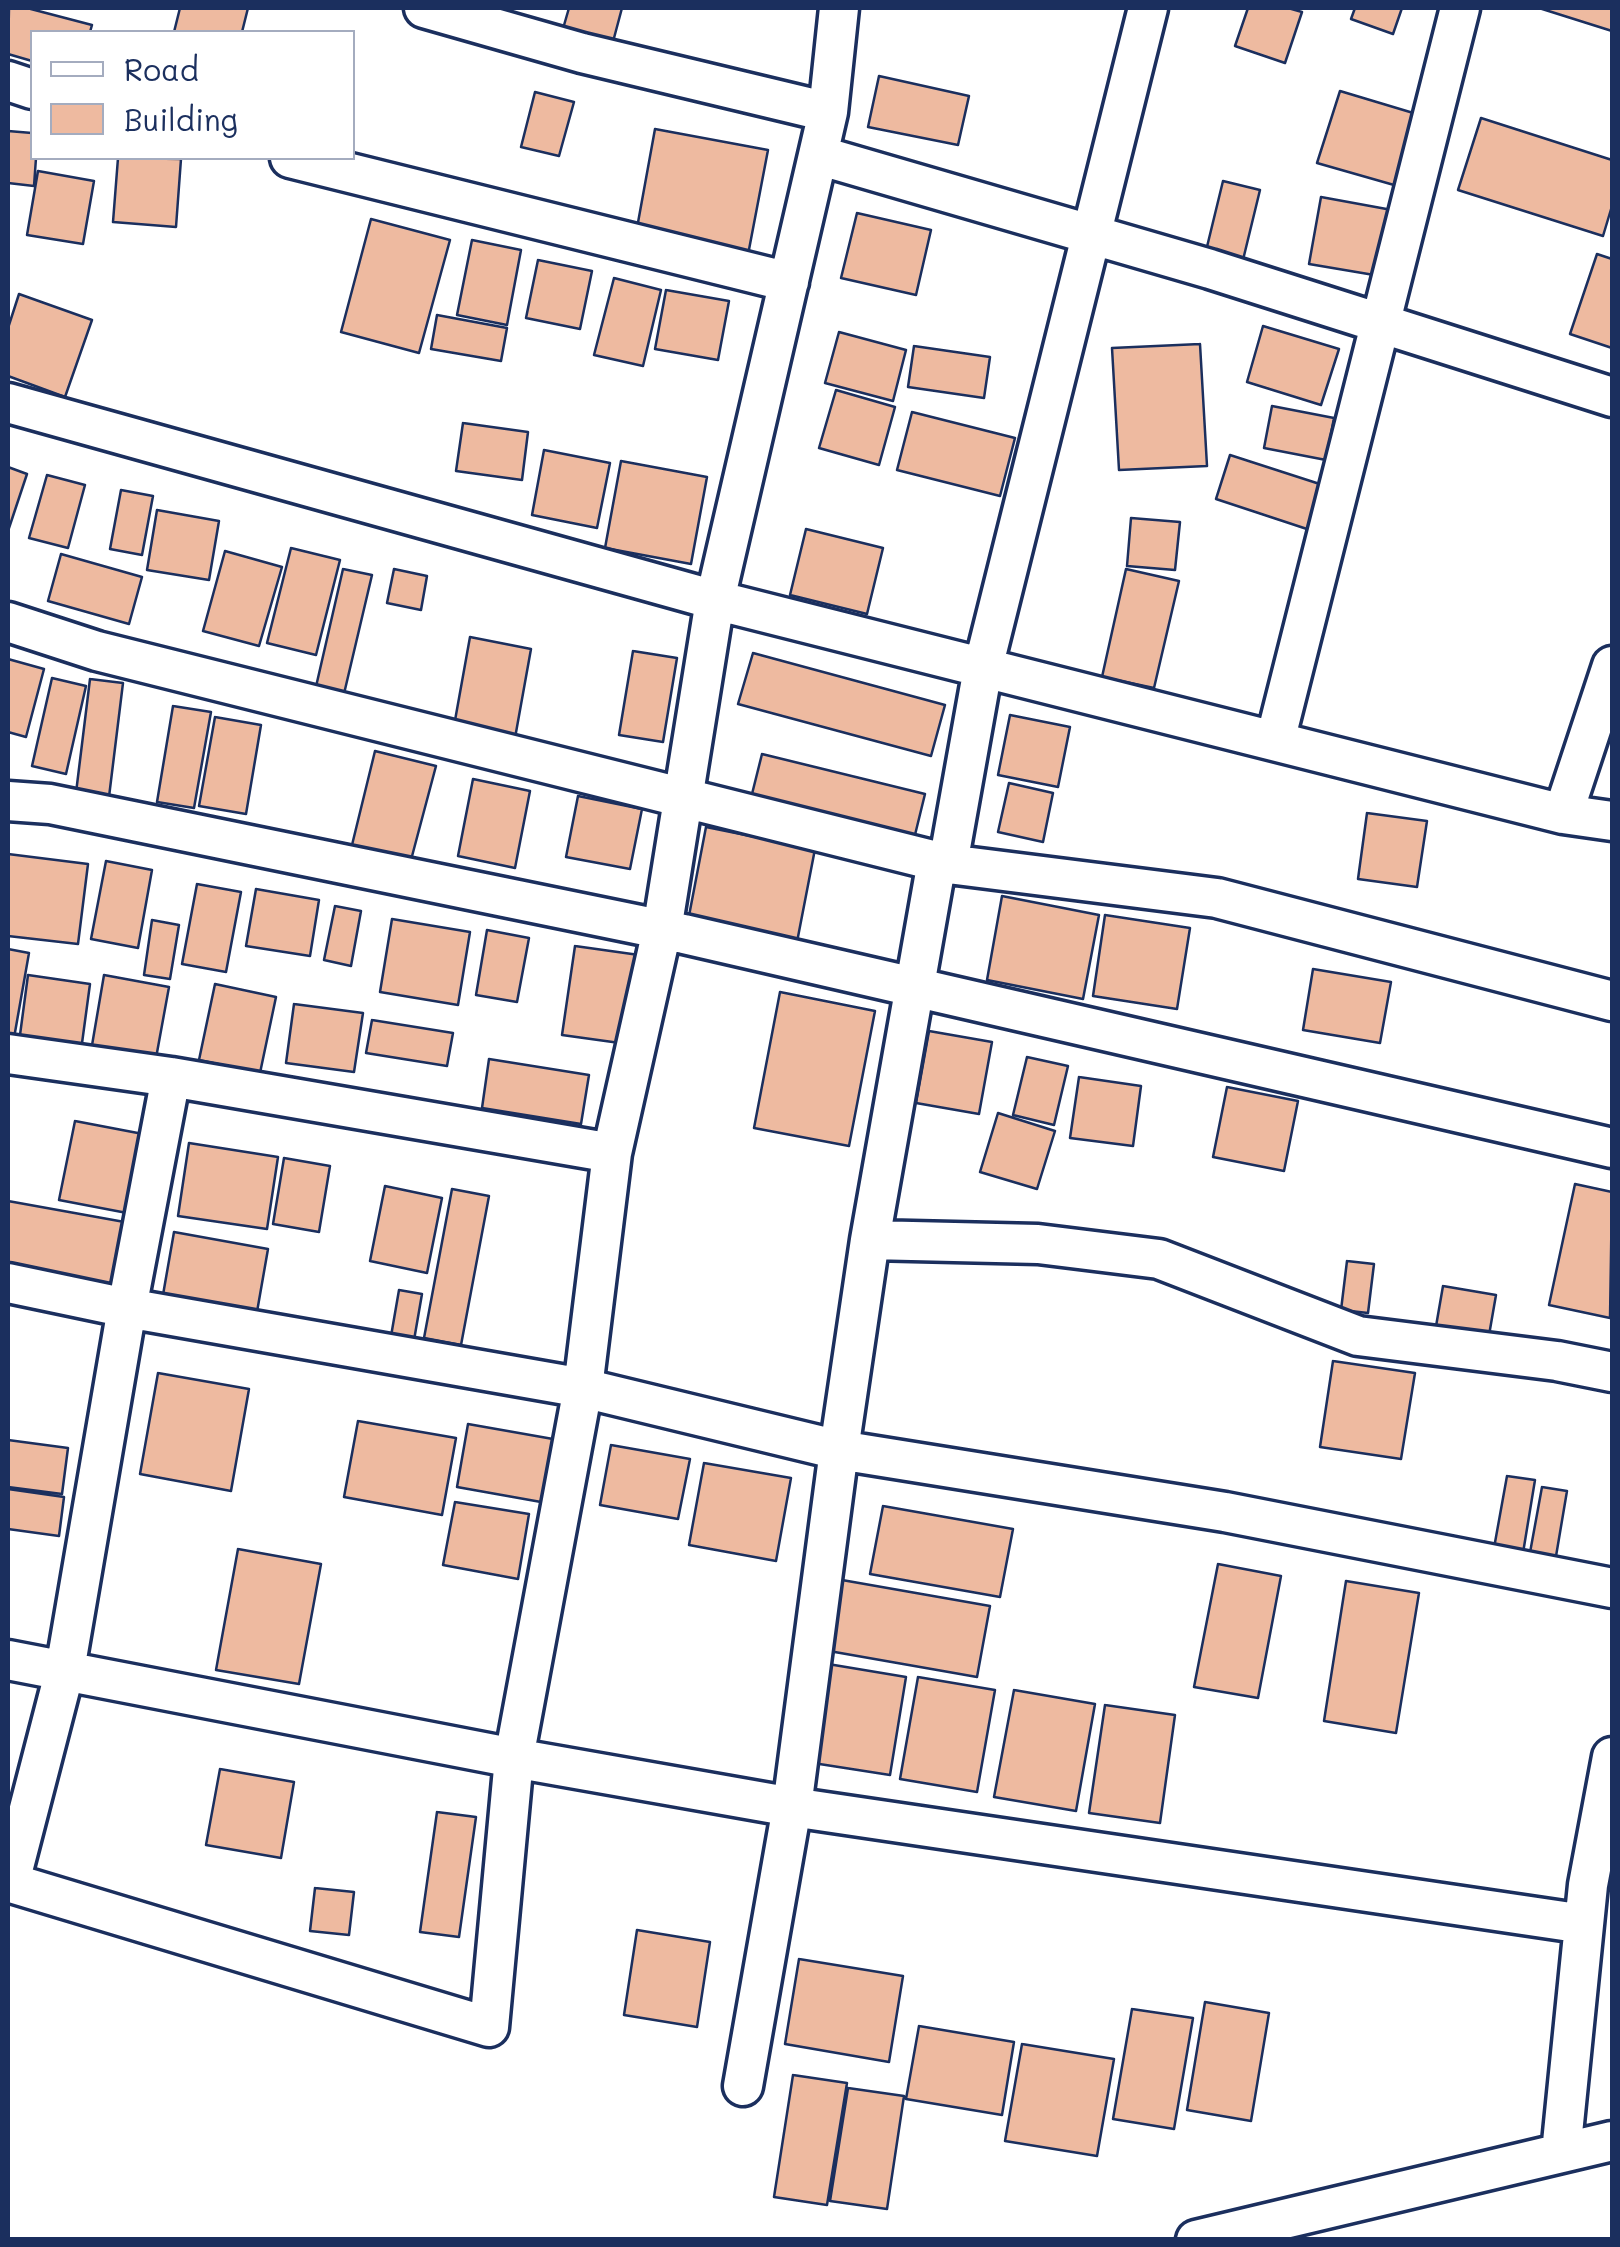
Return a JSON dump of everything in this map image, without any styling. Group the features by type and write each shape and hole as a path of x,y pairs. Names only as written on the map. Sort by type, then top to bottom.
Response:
{"street":[{"path":"424,8 582,54 828,112"},
{"path":"171,1077 126,1308 65,1670 9,1882 488,2028 514,1758 583,1388 612,1153 662,930 715,600 828,112 838,8"},
{"path":"743,2086 792,1807 870,1240 916,987 983,668 1148,8"},
{"path":"1275,741 1460,8"},
{"path":"818,155 1091,234 1612,397"},
{"path":"298,160 788,282"},
{"path":"8,403 715,600 1563,814 1612,822"},
{"path":"8,622 97,651 943,863 1217,898 1612,1002"},
{"path":"1563,814 1612,666"},
{"path":"8,801 50,804 662,930 1612,1148"},
{"path":"8,1054 171,1077 612,1153"},
{"path":"870,1240 1038,1244 1159,1259 1358,1336 1612,1372"},
{"path":"8,1284 583,1388 839,1450 1225,1512 1612,1588"},
{"path":"8,1660 514,1758 792,1807 1584,1924"},
{"path":"1561,2153 1588,1885 1612,1757"},
{"path":"1196,2240 1612,2140"}],"building":[{"path":"9,8 27,8 92,25 91,30 30,30 30,60 8,54"},
{"path":"180,8 248,8 242,30 174,30"},
{"path":"569,8 622,8 610,53 560,39"},
{"path":"1248,8 1302,12 1285,63 1235,46"},
{"path":"1355,8 1402,8 1393,34 1351,19"},
{"path":"1539,8 1612,8 1612,31"},
{"path":"879,76 969,96 958,145 868,127"},
{"path":"1340,91 1420,115 1401,187 1317,163"},
{"path":"535,92 574,102 559,156 521,147"},
{"path":"1481,118 1612,160 1612,206 1603,236 1458,190"},
{"path":"655,129 768,150 747,260 635,239"},
{"path":"8,131 30,133 30,160 36,160 34,186 8,183"},
{"path":"118,160 181,160 176,227 113,222"},
{"path":"38,171 94,181 83,244 27,235"},
{"path":"1223,181 1260,190 1242,264 1205,255"},
{"path":"1321,197 1392,210 1380,276 1309,264"},
{"path":"857,213 931,230 916,295 841,278"},
{"path":"371,219 450,240 419,353 341,332"},
{"path":"472,240 521,250 507,325 457,315"},
{"path":"1597,254 1612,259 1612,348 1570,334"},
{"path":"538,260 592,271 580,329 526,318"},
{"path":"614,278 661,290 643,366 594,355"},
{"path":"666,290 729,301 718,360 655,349"},
{"path":"19,294 92,320 65,397 8,376 8,328"},
{"path":"437,315 507,328 501,361 431,349"},
{"path":"1263,326 1339,349 1321,405 1247,382"},
{"path":"839,332 906,350 893,401 825,383"},
{"path":"1200,344 1207,466 1119,470 1112,348"},
{"path":"914,346 990,357 984,398 908,387"},
{"path":"836,390 895,407 879,465 819,448"},
{"path":"1272,406 1334,418 1326,460 1264,448"},
{"path":"912,412 1015,438 1000,496 897,470"},
{"path":"463,423 528,432 522,480 456,471"},
{"path":"544,450 610,463 597,528 532,515"},
{"path":"1230,455 1329,487 1313,531 1216,499"},
{"path":"621,461 707,477 691,564 605,548"},
{"path":"8,467 27,474 8,531"},
{"path":"47,475 85,485 68,548 29,538"},
{"path":"121,490 153,496 142,555 110,549"},
{"path":"157,510 219,521 209,580 147,570"},
{"path":"1131,518 1180,522 1175,570 1127,566"},
{"path":"806,529 883,548 867,614 790,595"},
{"path":"291,548 340,560 316,655 267,643"},
{"path":"225,551 282,567 259,646 203,631"},
{"path":"61,554 142,577 129,624 48,601"},
{"path":"343,569 372,575 343,698 315,691"},
{"path":"394,569 427,576 421,610 387,603"},
{"path":"1126,569 1179,581 1154,688 1102,677"},
{"path":"470,637 531,649 515,738 454,726"},
{"path":"633,651 677,658 663,742 619,735"},
{"path":"753,653 945,705 931,756 738,704"},
{"path":"8,659 44,669 26,737 8,732"},
{"path":"52,678 86,686 66,774 32,766"},
{"path":"90,679 123,683 108,805 75,801"},
{"path":"173,706 211,712 194,808 157,802"},
{"path":"1010,715 1070,727 1058,787 998,775"},
{"path":"215,717 261,725 246,814 199,806"},
{"path":"375,751 436,766 411,860 352,845"},
{"path":"762,754 925,794 913,843 750,802"},
{"path":"473,779 530,791 515,868 458,856"},
{"path":"1009,783 1053,793 1043,842 998,832"},
{"path":"578,796 642,809 630,869 566,857"},
{"path":"1367,813 1427,821 1417,887 1358,879"},
{"path":"706,827 815,849 797,942 688,921"},
{"path":"8,854 88,864 78,944 8,936"},
{"path":"106,861 152,870 138,948 91,939"},
{"path":"197,884 241,892 226,972 182,964"},
{"path":"256,889 319,900 310,956 246,946"},
{"path":"1002,896 1099,915 1083,999 987,980"},
{"path":"335,906 361,911 351,966 324,960"},
{"path":"1105,915 1190,928 1177,1009 1093,996"},
{"path":"392,919 470,932 458,1005 380,992"},
{"path":"152,920 179,925 170,979 144,975"},
{"path":"487,930 529,938 517,1002 476,995"},
{"path":"575,946 639,955 627,1044 562,1035"},
{"path":"8,949 29,953 14,1038 8,1037"},
{"path":"1313,969 1391,982 1380,1043 1303,1030"},
{"path":"28,975 90,984 80,1058 18,1050"},
{"path":"104,975 169,987 154,1069 90,1057"},
{"path":"215,984 276,997 260,1073 199,1060"},
{"path":"780,992 875,1011 849,1146 754,1128"},
{"path":"294,1004 363,1013 354,1072 286,1063"},
{"path":"372,1020 453,1033 447,1066 366,1053"},
{"path":"929,1031 992,1042 979,1114 916,1103"},
{"path":"1027,1057 1068,1066 1054,1125 1013,1115"},
{"path":"489,1059 589,1075 581,1124 482,1108"},
{"path":"1079,1077 1141,1086 1133,1146 1070,1138"},
{"path":"1227,1087 1298,1101 1284,1171 1213,1157"},
{"path":"998,1113 1055,1131 1037,1189 980,1172"},
{"path":"75,1121 143,1134 127,1213 59,1200"},
{"path":"189,1143 278,1157 267,1229 178,1216"},
{"path":"284,1158 330,1166 319,1232 273,1224"},
{"path":"1575,1184 1612,1192 1610,1318 1549,1305"},
{"path":"385,1186 442,1198 427,1273 370,1261"},
{"path":"452,1189 489,1196 461,1345 424,1338"},
{"path":"8,1201 130,1223 117,1292 8,1272"},
{"path":"174,1232 268,1249 254,1329 160,1312"},
{"path":"1347,1261 1374,1264 1368,1313 1341,1310"},
{"path":"1443,1286 1496,1295 1488,1341 1435,1332"},
{"path":"399,1290 422,1294 413,1346 390,1342"},
{"path":"1333,1361 1415,1373 1401,1459 1320,1447"},
{"path":"158,1373 249,1389 231,1491 140,1474"},
{"path":"358,1421 456,1438 442,1515 344,1497"},
{"path":"468,1424 553,1439 541,1502 457,1487"},
{"path":"8,1440 68,1448 62,1494 8,1487"},
{"path":"611,1445 690,1459 678,1519 600,1505"},
{"path":"704,1463 791,1478 776,1561 689,1545"},
{"path":"1507,1476 1535,1480 1523,1553 1494,1548"},
{"path":"1542,1487 1567,1491 1553,1574 1527,1569"},
{"path":"8,1489 64,1497 59,1536 8,1529"},
{"path":"455,1502 529,1514 518,1579 443,1565"},
{"path":"883,1506 1013,1529 1000,1597 870,1574"},
{"path":"238,1549 321,1564 299,1684 216,1670"},
{"path":"1218,1564 1281,1576 1258,1698 1194,1687"},
{"path":"842,1580 990,1606 977,1677 829,1651"},
{"path":"1346,1581 1419,1593 1396,1733 1324,1721"},
{"path":"828,1664 906,1677 890,1775 813,1763"},
{"path":"918,1677 995,1690 977,1792 900,1779"},
{"path":"1014,1690 1095,1704 1076,1811 994,1797"},
{"path":"1105,1705 1175,1715 1160,1823 1089,1813"},
{"path":"220,1769 294,1782 281,1858 206,1845"},
{"path":"437,1812 476,1817 459,1937 420,1932"},
{"path":"315,1888 354,1892 349,1935 310,1931"},
{"path":"637,1930 710,1942 697,2027 624,2015"},
{"path":"799,1959 903,1976 889,2062 785,2044"},
{"path":"1205,2002 1269,2013 1251,2121 1187,2110"},
{"path":"1132,2009 1193,2018 1174,2129 1113,2119"},
{"path":"919,2026 1014,2042 1002,2115 906,2099"},
{"path":"1022,2044 1114,2059 1097,2156 1005,2141"},
{"path":"793,2075 847,2083 827,2205 774,2197"},
{"path":"848,2088 904,2096 887,2209 830,2201"}]}
